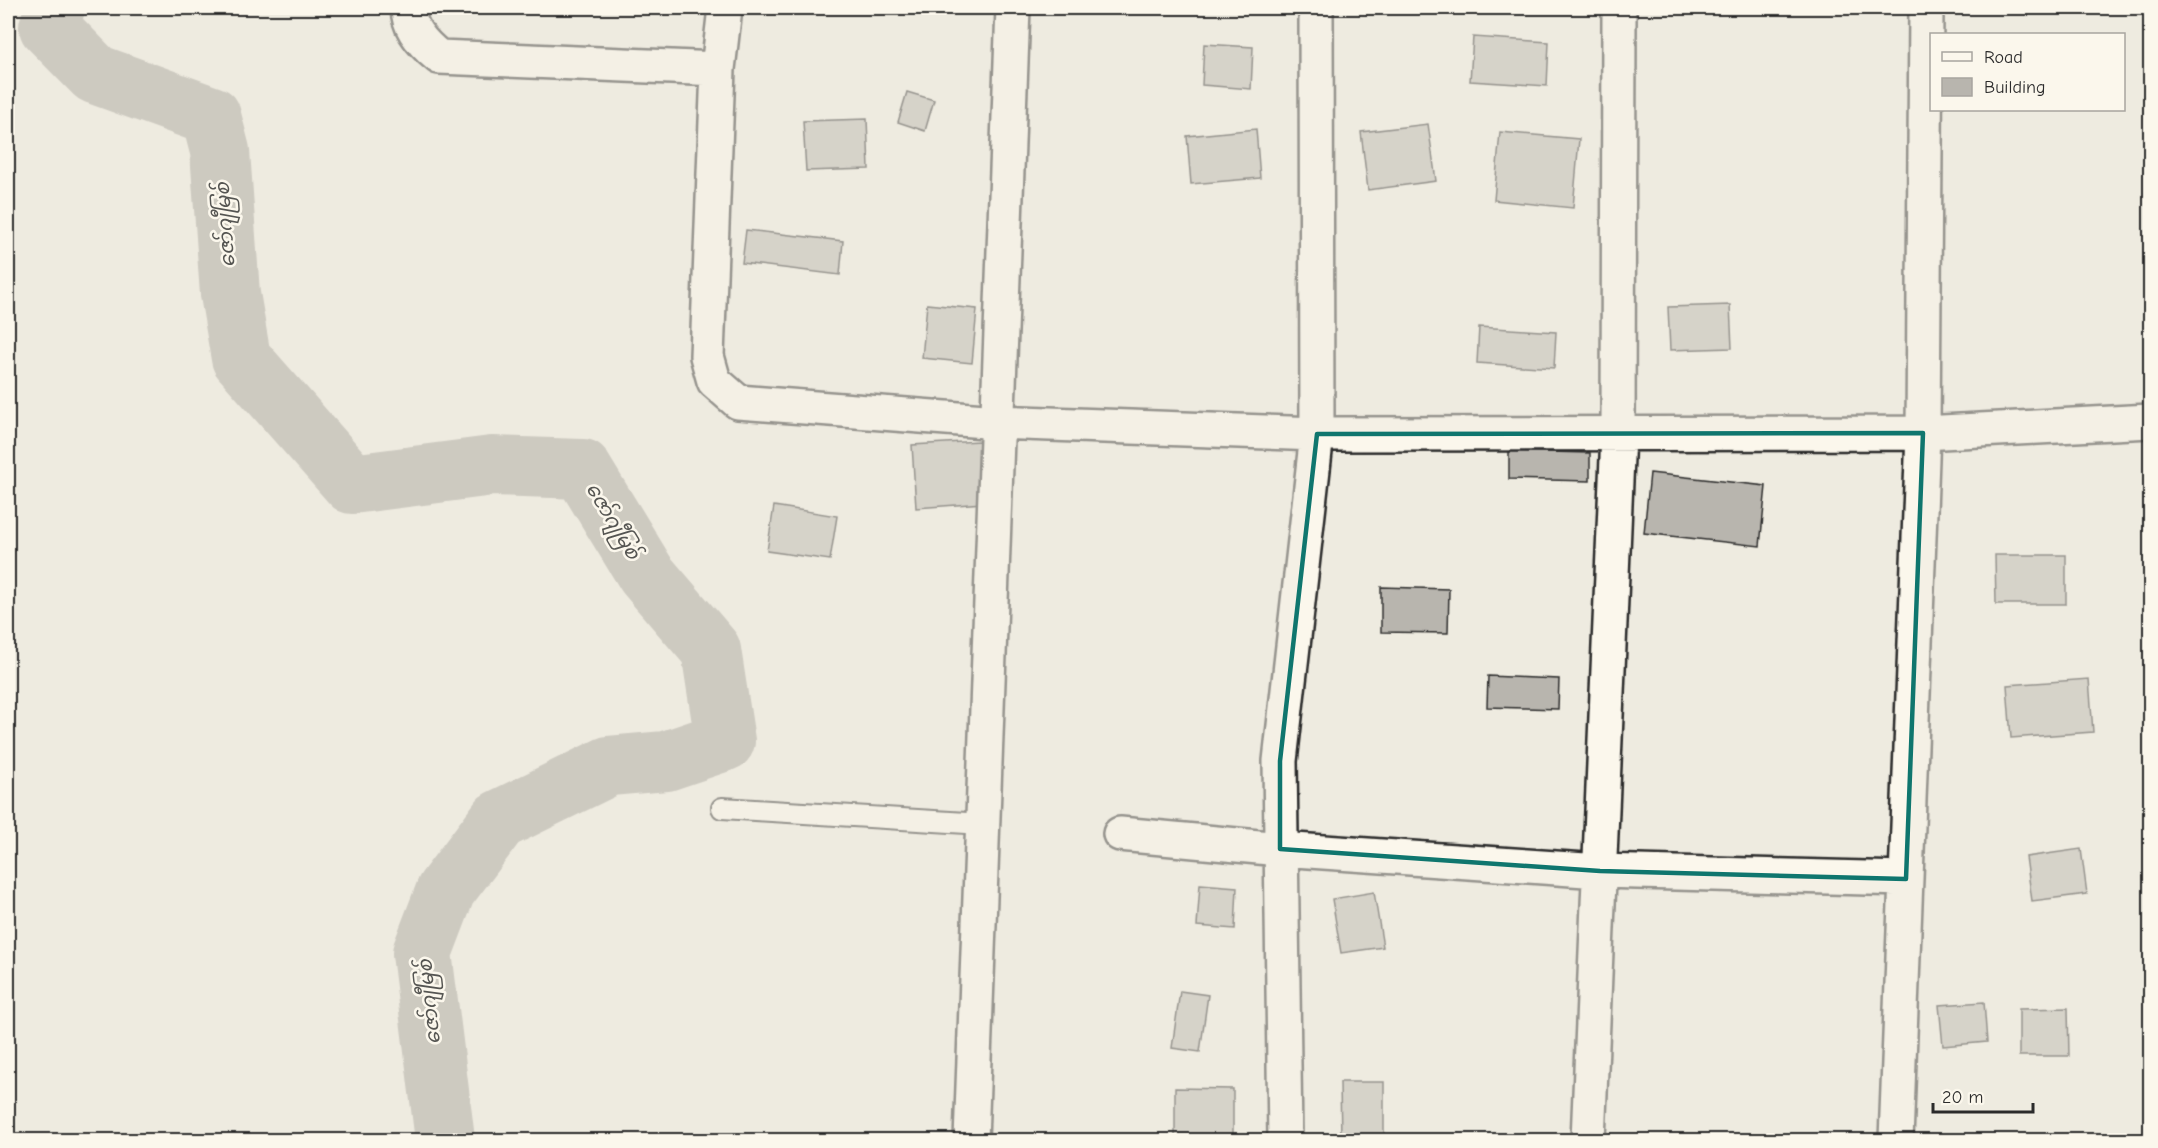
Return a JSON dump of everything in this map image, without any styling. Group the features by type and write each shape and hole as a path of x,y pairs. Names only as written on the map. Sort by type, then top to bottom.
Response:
{"street":[{"path":"408,8 408,16 423,44 439,57 718,69"},
{"path":"725,8 718,69 707,356 714,381 738,402 998,422 1317,434 1923,433 2151,421"},
{"path":"971,1140 1013,8"},
{"path":"1285,1140 1280,760 1317,434 1317,8"},
{"path":"1588,1140 1618,434 1619,8"},
{"path":"1896,1140 1923,433 1926,8"},
{"path":"1120,834 1280,849 1600,871 1906,879"}],"lane":[{"path":"722,808 983,824"}],"highlighted area":[{"path":"1923,433 1906,879 1600,871 1280,849 1280,761 1317,434"}],"building":[{"path":"1473,37 1549,42 1547,86 1470,81"},
{"path":"1204,44 1253,47 1251,89 1202,85"},
{"path":"907,92 934,100 925,131 898,122"},
{"path":"867,119 869,169 806,171 803,121"},
{"path":"1428,124 1436,181 1368,190 1361,132"},
{"path":"1256,129 1260,178 1191,184 1187,136"},
{"path":"1500,132 1579,139 1573,208 1494,200"},
{"path":"746,230 843,241 840,275 742,263"},
{"path":"927,304 977,309 972,363 922,358"},
{"path":"1730,305 1732,348 1670,350 1668,307"},
{"path":"1479,327 1556,332 1554,368 1477,363"},
{"path":"979,441 983,503 916,508 912,445"},
{"path":"1509,451 1590,453 1590,481 1509,479"},
{"path":"1650,473 1766,486 1760,546 1644,533"},
{"path":"774,506 837,516 830,560 767,551"},
{"path":"1995,555 2066,555 2066,604 1996,604"},
{"path":"1381,587 1449,589 1448,633 1381,632"},
{"path":"1488,676 1559,679 1558,709 1487,707"},
{"path":"2089,679 2093,732 2011,738 2007,685"},
{"path":"2081,849 2087,894 2032,901 2026,857"},
{"path":"1200,884 1237,887 1235,929 1197,926"},
{"path":"1374,892 1383,947 1341,953 1332,899"},
{"path":"1180,991 1208,995 1200,1052 1172,1048"},
{"path":"1984,1002 1987,1042 1943,1046 1939,1005"},
{"path":"2068,1008 2069,1056 2019,1056 2019,1009"},
{"path":"1340,1082 1384,1082 1384,1137 1341,1138"},
{"path":"1175,1088 1233,1089 1233,1140 1175,1140"}],"waterway":[{"name":"ဇော်ဂျီမြစ်","path":"55,8 49,27 95,74 211,116 220,151 230,294 241,358 352,484 492,466 582,469 646,574 711,650 725,741 666,761 609,766 499,820 446,890 422,953 445,1140"}]}
